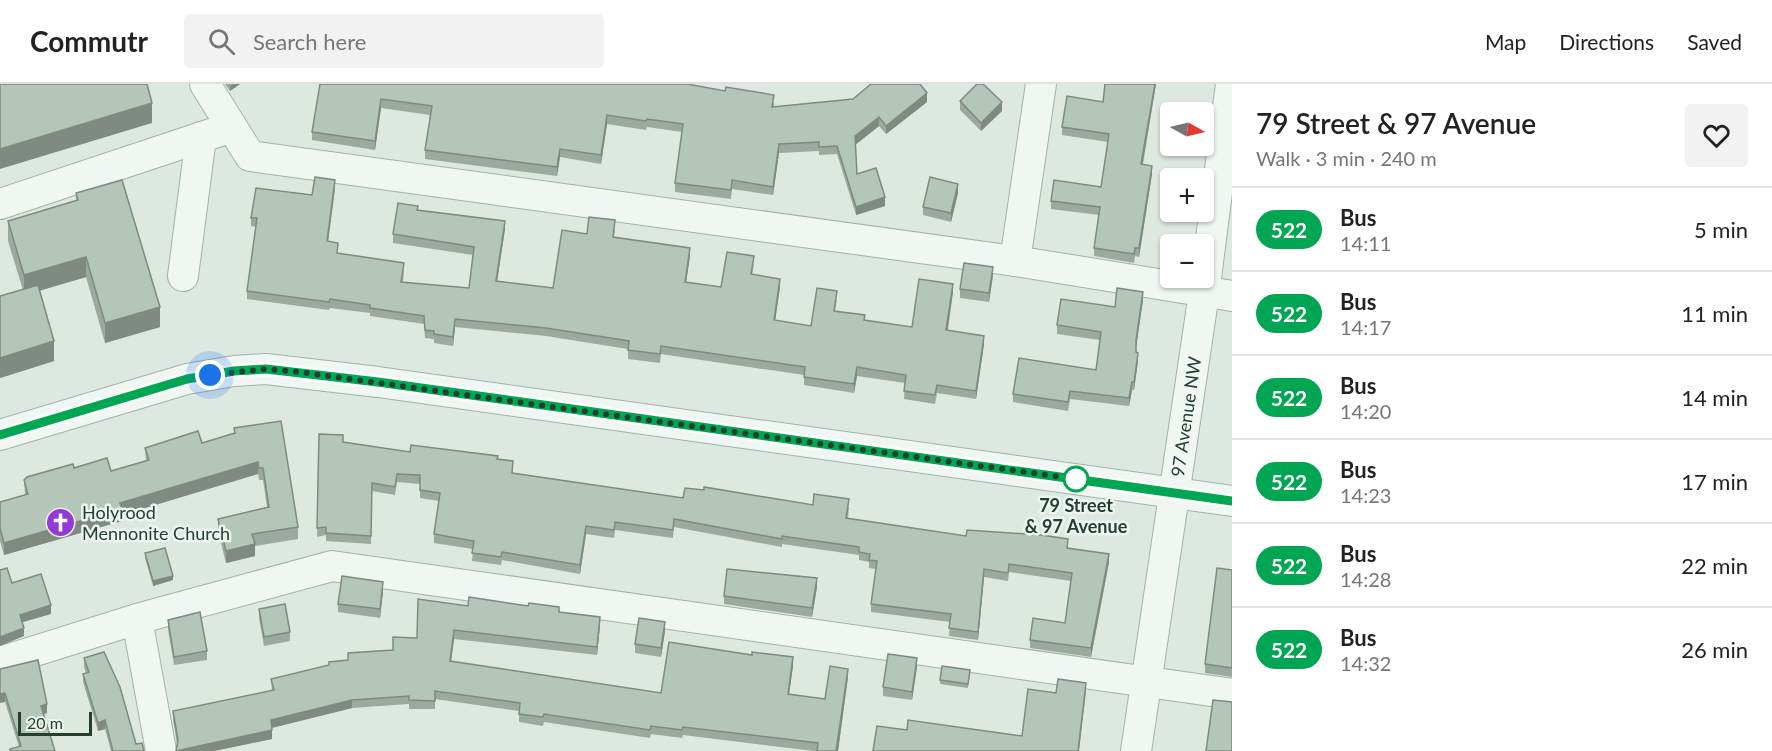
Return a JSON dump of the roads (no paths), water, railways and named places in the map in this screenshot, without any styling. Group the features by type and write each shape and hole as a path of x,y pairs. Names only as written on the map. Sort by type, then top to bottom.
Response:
{"street":[{"path":"205,84 250,156 1015,261 1218,294"},
{"path":"1015,261 1041,84"},
{"name":"97 Avenue NW","path":"1136,751 1175,493 1218,294 1231,84"},
{"path":"0,204 232,126"},
{"path":"183,276 201,137"},
{"path":"0,435 187,379 234,371 266,369 378,382 1232,501"},
{"path":"0,662 137,619 332,566 1232,694"},
{"path":"137,619 161,751"}],"place":[{"name":"79 Street & 97 Avenue","path":"1076,479"},
{"name":"Holyrood Mennonite Church","path":"61,522"}]}
